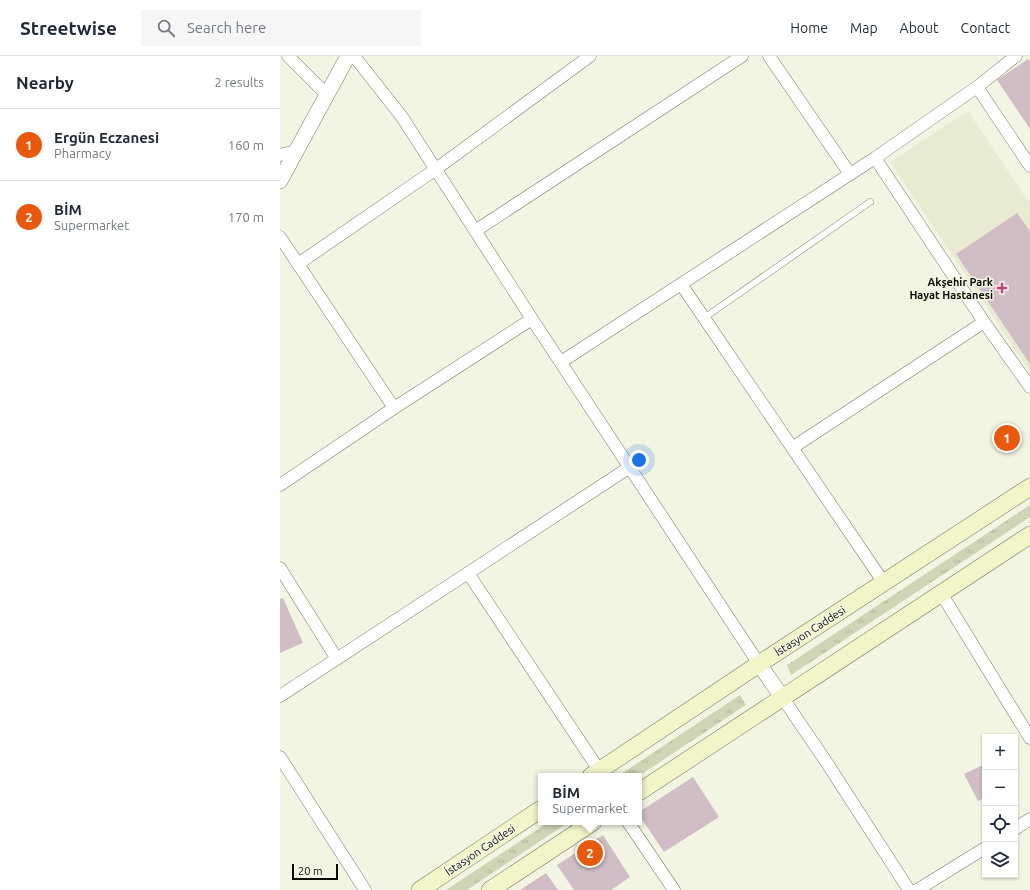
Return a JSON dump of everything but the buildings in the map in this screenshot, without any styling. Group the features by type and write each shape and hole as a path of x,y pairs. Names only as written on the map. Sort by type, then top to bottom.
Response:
{"main road":[{"name":"İstasyon Caddesi","path":"595,773 1030,487"},
{"path":"642,790 1030,535"},
{"name":"İstasyon Caddesi","path":"420,890 538,811"},
{"path":"490,890 588,825"}],"street":[{"path":"288,56 327,95"},
{"path":"280,181 348,56"},
{"path":"354,56 402,117 532,319 759,664 825,760 909,890"},
{"path":"298,264 436,169 590,56"},
{"path":"475,231 742,56"},
{"path":"769,56 850,174"},
{"path":"561,362 875,158 977,87 1015,56"},
{"path":"977,87 1030,166"},
{"path":"280,156 297,151"},
{"path":"875,158 984,322 1030,387"},
{"path":"280,237 394,408"},
{"path":"681,284 884,583"},
{"path":"280,485 394,408 532,319"},
{"path":"792,448 984,322"},
{"path":"282,692 337,659 630,467"},
{"path":"280,568 337,659"},
{"path":"468,573 595,773"},
{"path":"941,593 1030,738"},
{"path":"280,757 366,890"},
{"path":"1018,827 1030,819"},
{"path":"630,825 674,890"},
{"path":"918,890 982,850"}],"lane":[{"path":"704,318 870,202"}],"shaded area":[{"name":"Akşehir Park Hayat Hastanesi","path":"968,111 1030,204 1030,372 890,162"}],"green space":[{"path":"1030,505 1030,517 791,675 787,665"},
{"path":"740,695 746,705 642,774 623,773"},
{"path":"544,825 564,825 467,890 446,890"}],"place":[{"name":"Akşehir Park Hayat Hastanesi","path":"1002,288"},
{"name":"Ergün Eczanesi","path":"1007,438"},
{"name":"BİM","path":"590,853"}]}
